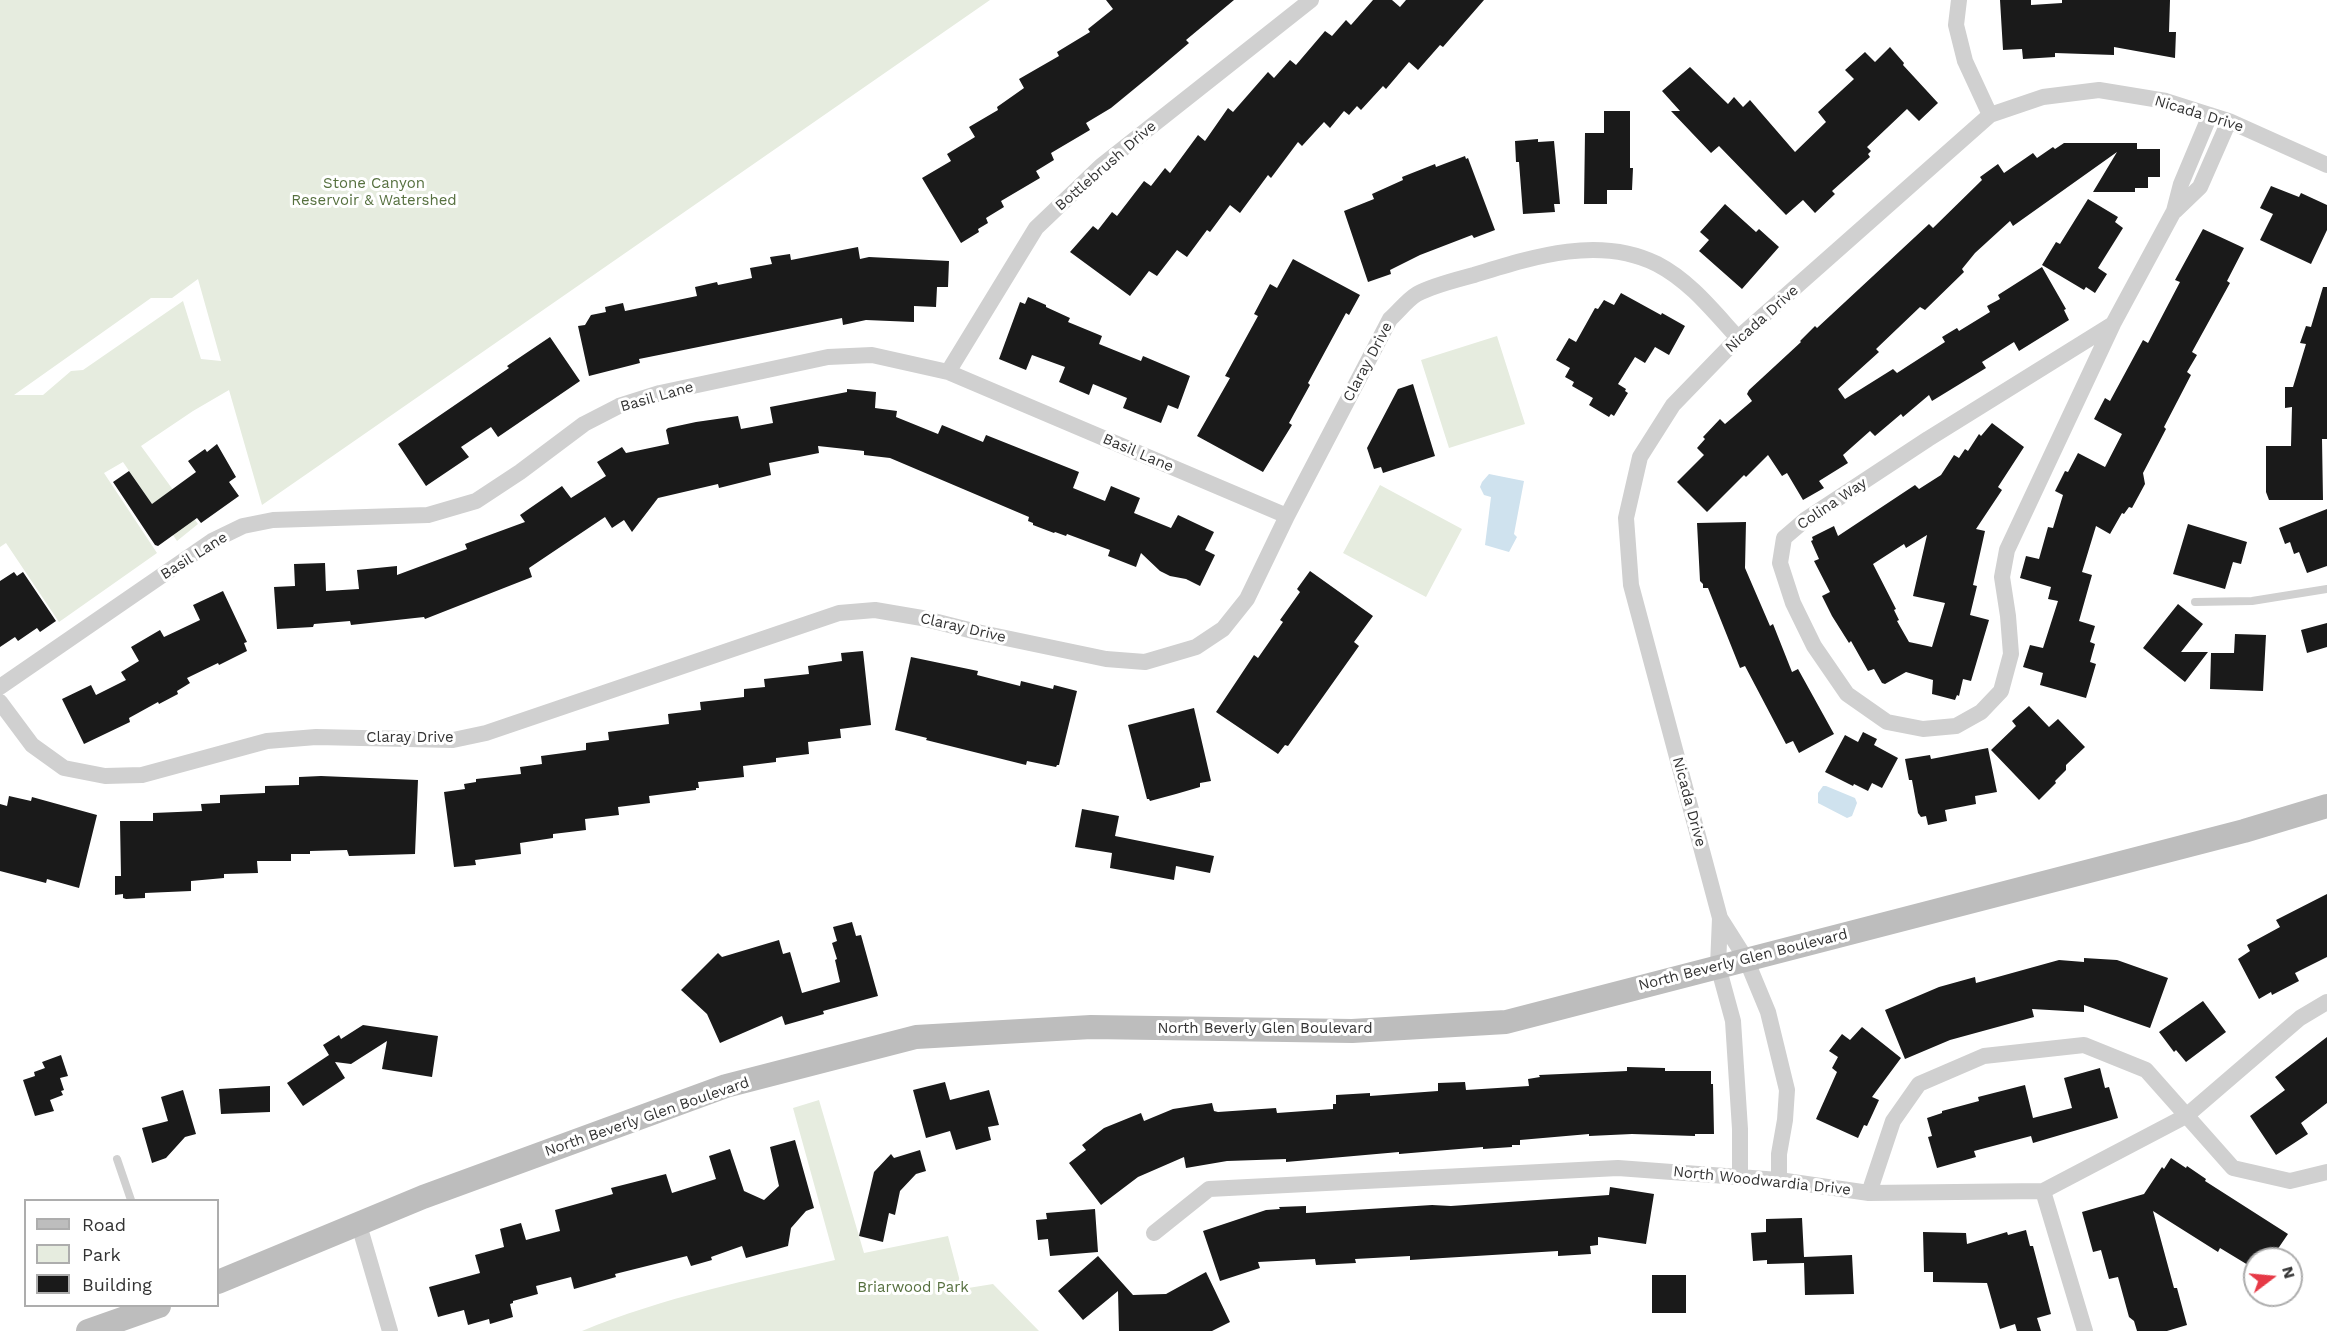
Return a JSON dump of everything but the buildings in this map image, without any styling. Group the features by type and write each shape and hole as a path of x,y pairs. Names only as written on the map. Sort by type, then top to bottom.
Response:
{"main road":[{"name":"North Beverly Glen Boulevard","path":"219,1282 423,1197 726,1086 916,1037 1091,1027 1352,1031 1506,1022 2244,831 2327,806"},
{"path":"88,1331 154,1307"}],"street":[{"name":"Bottlebrush Drive","path":"948,372 1036,228 1101,166 1311,0"},
{"path":"1959,0 1956,25 1965,60 1990,115"},
{"name":"Nicada Drive","path":"1740,1178 1740,1129 1732,1021 1718,966 1720,918 1631,585 1626,518 1640,457 1673,405 1738,338 1990,115 2043,97 2099,90 2166,101 2229,121 2327,165"},
{"name":"Colina Way","path":"2113,324 1928,439 1805,520 1784,538 1780,563 1793,603 1814,646 1847,694 1887,722 1923,729 1956,726 1981,712 2001,691 2011,654 2002,577 2007,550 2113,324 2174,211 2181,184 2210,115"},
{"name":"Colina Way","path":"2174,211 2200,187 2229,121"},
{"name":"Claray Drive","path":"0,702 32,745 64,768 105,776 142,775 267,741 316,736 453,740 486,733 839,613 875,610 922,618 1106,659 1144,662 1196,647 1223,629 1247,599 1287,516 1390,319 1417,295 1444,284 1529,258 1574,250 1622,252 1658,264 1693,290 1738,338"},
{"name":"Basil Lane","path":"0,687 212,541 243,526 273,520 428,515 476,501 520,472 584,424 619,406 660,393 828,357 872,355 948,372 1287,516"},
{"name":"Nicada Drive","path":"1720,918 1746,959 1768,1012 1787,1090 1779,1154 1779,1180"},
{"name":"North Woodwardia Drive","path":"1154,1233 1209,1189 1618,1168 1779,1180 1869,1193 2043,1191 2186,1116 2300,1018 2327,1002"},
{"path":"1869,1193 1893,1121 1919,1084 1984,1056 2084,1045 2146,1070 2233,1168 2290,1181 2327,1172"},
{"path":"2043,1191 2085,1331"},
{"path":"359,1225 390,1331"}],"lane":[{"path":"2195,602 2252,602 2327,589"},
{"path":"117,1159 131,1199"}],"green space":[{"name":"Stone Canyon Reservoir & Watershed","path":"0,0 990,0 262,505 229,390 193,411 141,446 198,524 177,541 123,462 104,473 157,553 59,622 6,543 0,547","holes":["198,279 221,361 201,359 183,301 83,370 71,371 43,395 14,395 151,298 172,298"]},
{"path":"1497,336 1525,424 1449,448 1421,360"},
{"path":"1380,485 1462,529 1426,597 1343,553"},
{"name":"Briarwood Park","path":"819,1100 864,1253 948,1236 962,1289 993,1284 1039,1331 582,1331 675,1299 835,1260 793,1108"}],"water":[{"path":"1489,474 1524,481 1514,534 1517,537 1509,552 1485,545 1491,497 1484,495 1480,487"},
{"path":"1823,786 1855,798 1857,803 1852,816 1847,818 1818,803 1818,793"}]}
